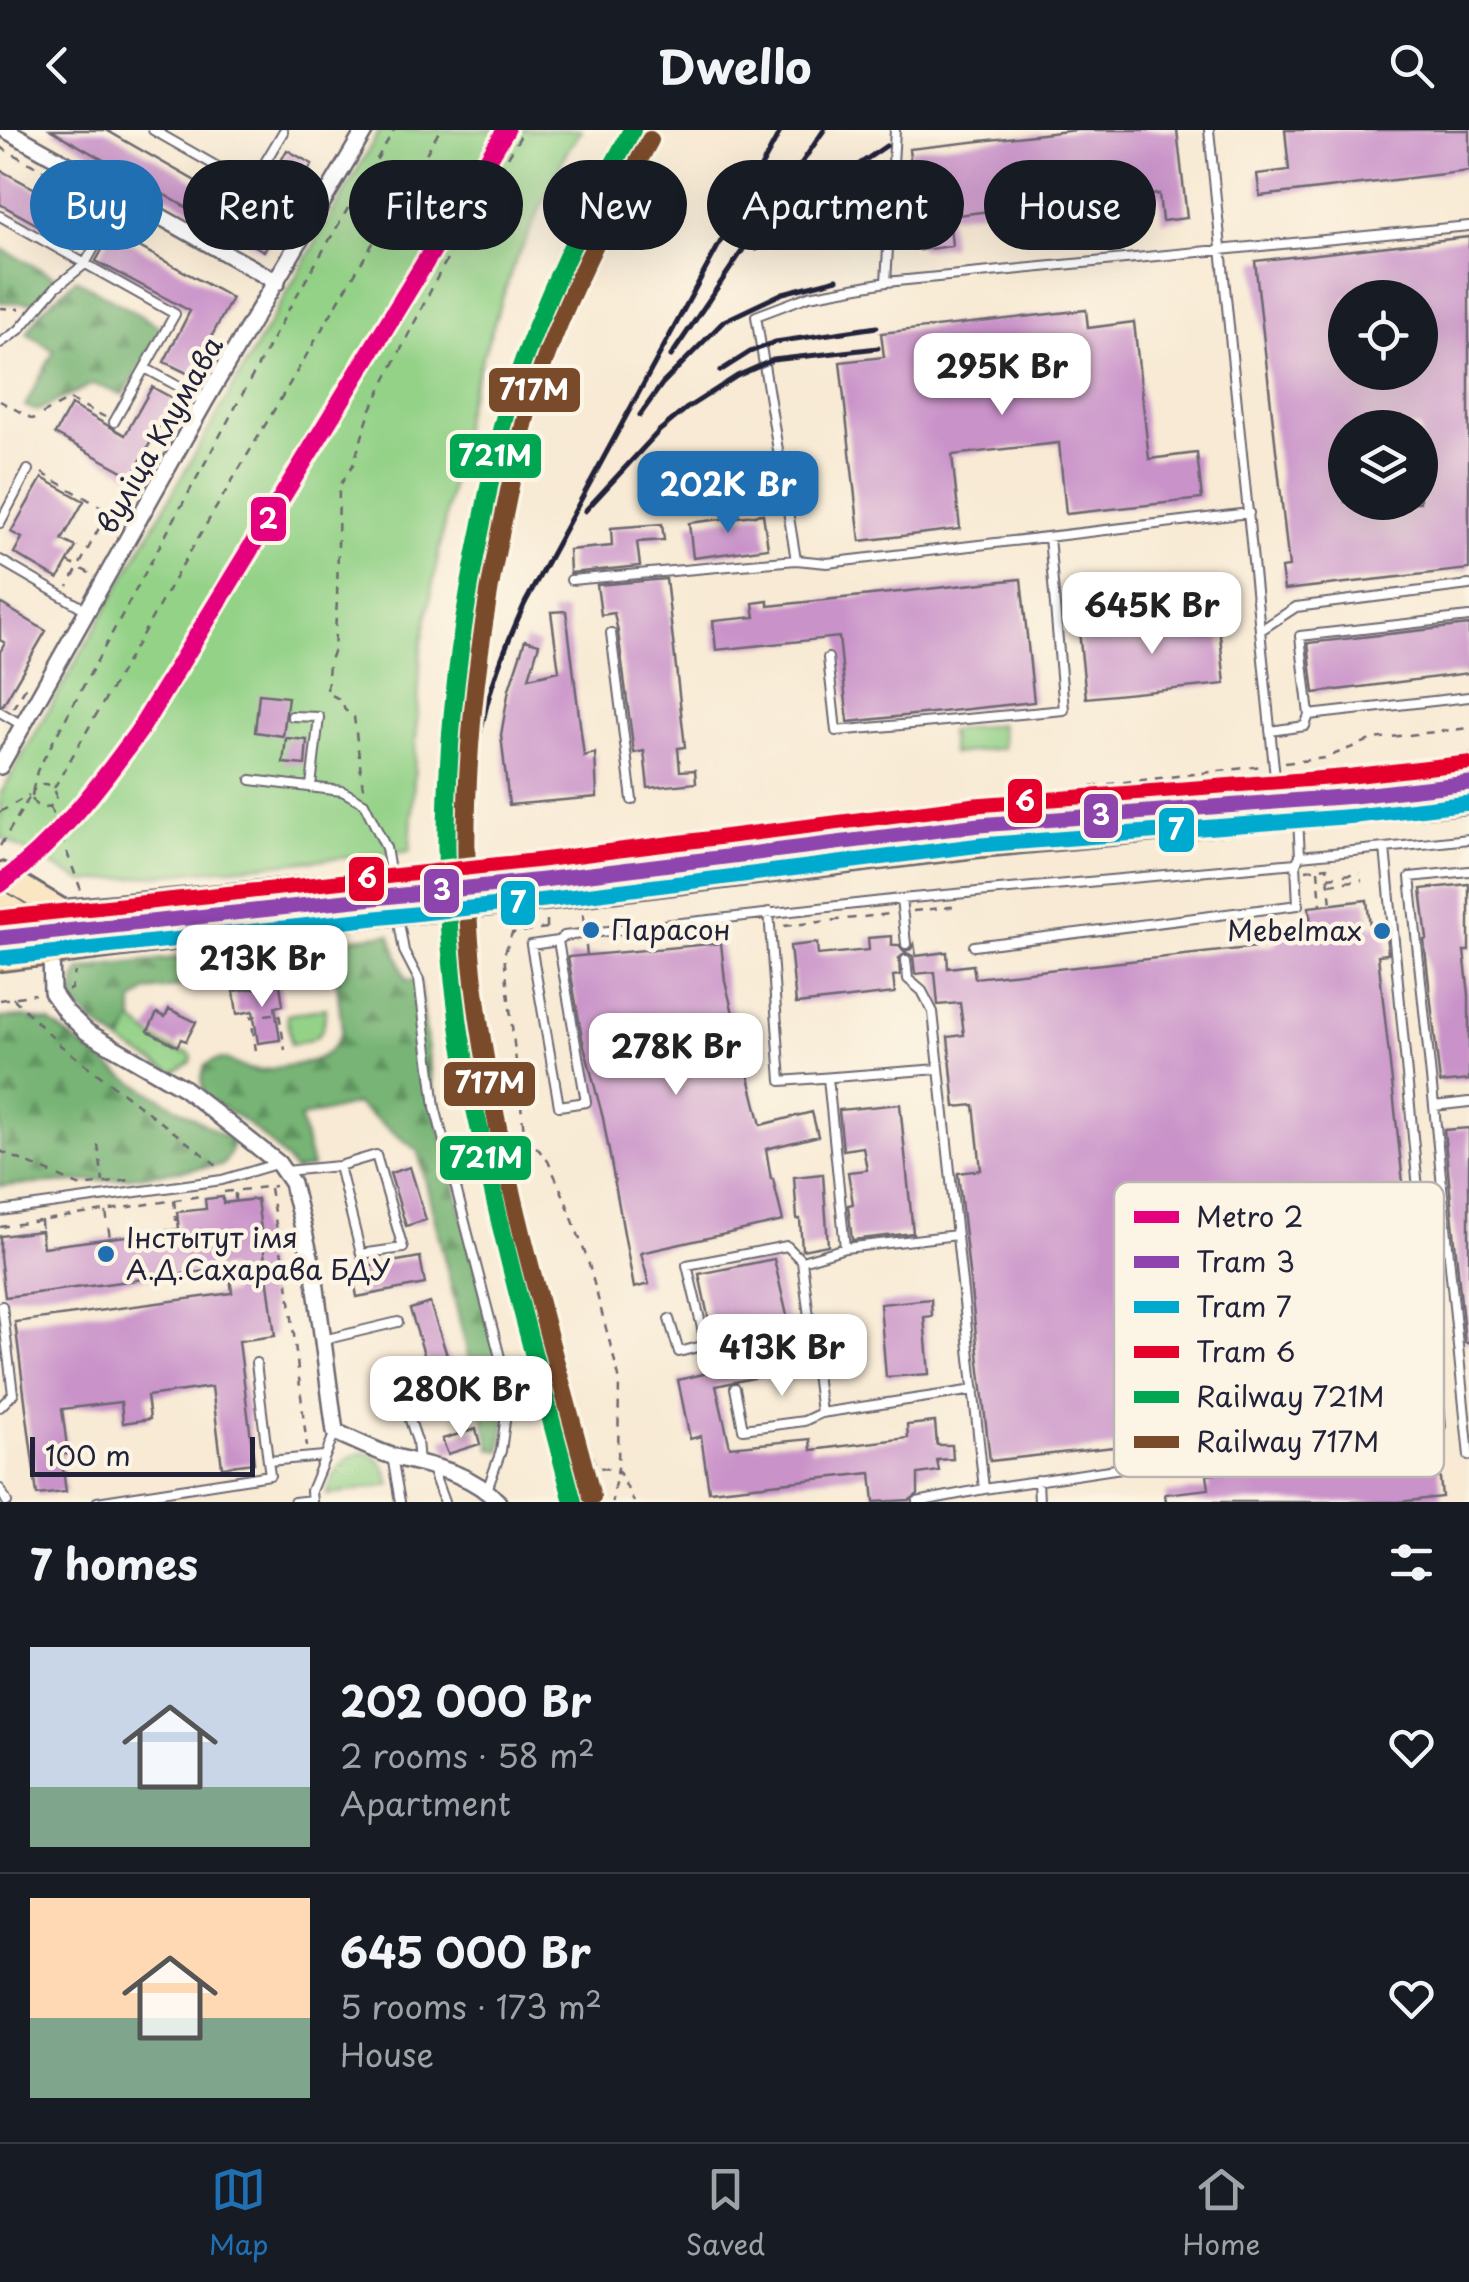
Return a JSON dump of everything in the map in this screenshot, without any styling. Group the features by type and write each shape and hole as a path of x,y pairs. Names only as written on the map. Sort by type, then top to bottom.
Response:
{"main road":[{"path":"11,918 74,904 302,890 542,867 1276,792 1469,767"},
{"path":"0,958 304,922 546,905 980,844 1469,800"},
{"path":"0,874 74,904"},
{"path":"0,902 11,918 52,952"},
{"path":"52,952 74,904"}],"street":[{"path":"6,130 52,160"},
{"name":"вуліца Клумава","path":"0,766 360,133"},
{"path":"217,250 273,289"},
{"path":"52,952 52,992 87,1032 184,1088 285,1172 311,1256 335,1432 392,1456 425,1463 492,1496"}],"lane":[{"path":"153,130 205,160"},
{"path":"886,282 895,130"},
{"path":"1208,130 1276,792"},
{"path":"266,160 283,132"},
{"path":"0,216 176,314 114,422"},
{"path":"796,560 756,316 808,296 886,282 1469,226"},
{"path":"0,343 19,330 56,287 86,264 94,250"},
{"path":"146,368 205,401"},
{"path":"0,523 28,470"},
{"path":"571,580 796,560 827,563 1249,513"},
{"path":"828,658 836,731 1064,710 1049,537"},
{"path":"0,560 88,611"},
{"path":"1261,630 1296,607 1469,585"},
{"path":"1270,731 1305,726 1310,714 1300,636 1469,616"},
{"path":"611,633 632,800"},
{"path":"1310,714 1469,697"},
{"path":"0,712 22,726"},
{"path":"292,716 318,718 311,786"},
{"path":"251,780 342,791 364,803 386,848 404,951 419,980 435,1108 510,1392 492,1496"},
{"path":"974,946 1298,905 1298,815"},
{"path":"558,940 586,1102 559,1106 531,945 564,936 769,912 1298,860 1469,838"},
{"path":"1385,848 1418,1182"},
{"path":"1442,1182 1410,877 1469,871"},
{"path":"901,899 906,944"},
{"path":"769,912 782,1082 940,1069"},
{"path":"906,960 908,979 922,992 933,1012 984,1488"},
{"path":"828,1078 845,1248"},
{"path":"1434,1106 1469,1102"},
{"path":"0,1211 339,1166 376,1156 403,1248 361,1254 339,1166"},
{"path":"1444,1206 1469,1456"},
{"path":"802,1261 845,1248 957,1236"},
{"path":"669,1319 679,1352 706,1345 687,1265 787,1246 802,1261 821,1413"},
{"path":"0,1407 13,1394 2,1306"},
{"path":"323,1340 398,1322"},
{"path":"97,1502 270,1475 256,1362"},
{"path":"735,1388 743,1428 804,1422 821,1413 974,1390"},
{"path":"439,1410 409,1417 444,1502"},
{"path":"294,1502 312,1501 311,1491 335,1432"},
{"path":"268,1461 324,1456"},
{"path":"392,1456 400,1502"},
{"path":"917,1502 1114,1469"},
{"path":"1038,1480 1039,1502"}],"path":[{"path":"394,130 290,307 37,772 32,793 35,804 42,808 50,807 56,800 54,788 440,130"},
{"path":"364,803 354,716 328,692 337,600 339,488 353,466 371,409 417,316 524,130"},
{"path":"0,147 30,161"},
{"path":"273,289 290,307"},
{"path":"0,308 37,309"},
{"path":"0,401 33,419 69,399 114,422"},
{"path":"40,472 108,511 63,597"},
{"path":"68,562 93,574"},
{"path":"1222,771 1325,758 1373,739 1469,728"},
{"path":"0,846 32,793 40,785 54,788"},
{"path":"0,812 32,793"},
{"path":"50,807 74,904"},
{"path":"1327,867 1331,904"},
{"path":"1318,868 1321,905"},
{"path":"1328,877 1360,873"},
{"path":"1329,884 1362,880"},
{"path":"546,905 546,928"},
{"path":"583,914 587,956"},
{"path":"572,935 566,928 512,933 504,955 524,1132 548,1161 565,1199 588,1262 619,1376 618,1470 613,1502"},
{"path":"0,1000 12,997 60,1046 213,1162 223,1192 270,1186 285,1172"},
{"path":"265,1014 280,1012 284,1050"},
{"path":"256,1052 251,1016 257,1016"},
{"path":"0,1152 81,1186 103,1184 98,1145"},
{"path":"270,1186 287,1275 308,1458"},
{"path":"235,1192 236,1204"},
{"path":"0,1227 206,1195"},
{"path":"174,1200 178,1220"},
{"path":"106,1210 110,1238"},
{"path":"42,1220 42,1240"},
{"path":"578,1430 587,1437 596,1467 618,1470"},
{"path":"618,1470 634,1502"}],"green space":[{"path":"380,130 582,130 563,160 543,160 543,203 523,245 523,160 363,160"},
{"path":"349,184 349,250 521,250 466,407 421,648 410,851 84,882 0,837 0,795 311,250 329,250 329,219"},
{"path":"0,248 55,277 35,303 0,302"},
{"path":"76,279 162,328 124,395 93,384 37,411 25,406 54,351 27,333 43,309"},
{"path":"1000,724 1003,748 952,754 949,731"},
{"path":"390,934 406,980 419,980 435,1108 509,1392 501,1451 491,1449 418,1151 356,1104 300,1118 312,1167 295,1171 263,1137 214,1103 203,1089 205,1065 221,1059 248,1069 265,1070 310,1062 326,1054 342,1029 334,959 223,971 218,982 147,991 133,1002 133,1020 121,1043 91,1021 68,995 75,993 75,980 81,970 102,966"},
{"path":"325,1008 322,1031 291,1045 287,1015"},
{"path":"0,1018 50,1022 120,1074 233,1141 223,1165 108,1180 0,1186"},
{"path":"133,1020 166,1046 189,1053 191,1062 173,1073 121,1043"},
{"path":"363,1452 382,1464 391,1485 327,1495 339,1468"}],"building":[{"path":"51,130 106,130 158,160 104,160"},
{"path":"1077,130 1177,130 1187,218 1162,221 1159,194 1156,194 1156,160 984,160 984,212 964,214 964,160 910,160 909,149"},
{"path":"1285,130 1469,130 1469,171 1260,196 1257,174 1289,170"},
{"path":"287,150 305,160 281,160"},
{"path":"163,163 183,174 183,205 163,194"},
{"path":"0,170 30,186 30,221 0,204"},
{"path":"1469,237 1469,569 1284,590 1281,568 1289,567 1255,261"},
{"path":"102,250 145,250 232,298 191,375 164,362 190,311 96,261"},
{"path":"1086,310 1088,328 1134,322 1149,459 1197,453 1202,499 1066,514 1059,443 952,455 960,529 860,541 840,362 884,357 881,333"},
{"path":"152,387 174,399 132,476 55,434 71,405 125,435"},
{"path":"42,478 84,501 62,540 76,547 58,579 14,553 22,538 11,532"},
{"path":"763,514 768,548 693,558 689,523"},
{"path":"662,524 664,540 637,542 640,566 570,573 569,550 612,546 611,528"},
{"path":"666,579 685,747 678,748 680,771 695,770 696,783 648,788 644,751 634,753 614,613 601,615 597,585"},
{"path":"1021,579 1034,702 848,722 839,637 716,650 713,621 755,617 753,603 768,601 768,606"},
{"path":"0,603 46,631 3,705 0,652 5,643 0,640"},
{"path":"566,611 584,756 595,753 597,797 509,805 501,735 509,689 525,640 539,644 529,678 559,671 551,612"},
{"path":"1218,616 1225,684 1086,698 1079,631"},
{"path":"1469,625 1469,673 1314,693 1308,643"},
{"path":"259,694 288,697 283,736 255,732"},
{"path":"286,738 307,740 305,765 283,763"},
{"path":"1469,884 1469,951 1464,951 1469,995 1469,1080 1440,1083 1421,889"},
{"path":"1367,900 1370,926 1385,924 1388,954 1378,955 1403,1182 1114,1182 1114,1447 990,1461 958,1173 981,1170 974,1105 955,1107 948,1037 964,1035 960,1003 938,1005 935,972 915,974 913,956 906,953 899,958 900,975 893,976 895,993 796,1004 790,946 817,943 818,955 869,950 868,938 892,936 892,945 899,945 904,951 914,943 916,956 947,952 948,968 973,965 975,978 1276,945 1276,937 1312,933 1309,907"},
{"path":"721,943 725,981 761,1125 812,1112 818,1136 766,1149 783,1221 641,1253 649,1284 634,1288 568,957"},
{"path":"280,985 283,1005 275,1007 280,1040 258,1043 253,1011 237,1014 234,991"},
{"path":"169,1009 196,1022 186,1041 181,1039 177,1046 148,1031 157,1013 165,1017"},
{"path":"900,1104 913,1233 852,1240 848,1205 853,1204 848,1172 867,1170 863,1147 843,1150 839,1110"},
{"path":"1469,1128 1469,1343 1465,1343 1444,1130"},
{"path":"410,1167 426,1220 406,1226 390,1173"},
{"path":"823,1174 828,1245 802,1250 794,1177"},
{"path":"223,1197 223,1203 257,1199 275,1336 239,1341 254,1463 222,1467 212,1387 147,1396 150,1419 123,1423 121,1402 62,1409 68,1454 61,1454 66,1492 37,1495 15,1322 232,1293 229,1268 5,1297 0,1236 41,1231 43,1247 179,1229 177,1212 206,1209 205,1199"},
{"path":"420,1257 425,1284 357,1297 352,1269"},
{"path":"774,1259 799,1368 716,1386 730,1447 810,1439 811,1450 908,1438 907,1425 935,1422 937,1445 952,1445 953,1459 937,1460 939,1471 918,1474 918,1494 910,1500 874,1502 871,1473 709,1491 701,1436 690,1439 678,1380 712,1372 709,1356 716,1354 699,1274"},
{"path":"931,1299 932,1316 924,1317 929,1374 886,1377 880,1304"},
{"path":"430,1303 458,1389 437,1396 410,1309"},
{"path":"476,1429 480,1444 448,1454 442,1439"},
{"path":"1207,1477 1440,1477 1442,1497 1399,1502 1166,1502 1165,1494 1209,1489"}],"railway":[{"path":"587,1502 526,1293 504,1203 480,1066 469,703 477,609 498,494 523,394 578,258 646,130"},
{"path":"480,737 498,668 525,603 781,130"},
{"path":"671,356 824,130"},
{"path":"865,160 886,146"},
{"path":"640,415 662,384 724,321 783,293 837,279"},
{"path":"720,371 775,342 877,327"},
{"path":"585,511 659,431 737,376 773,360 878,348"}],"metro line":[{"name":"2","path":"0,884 58,832 139,731 506,130"}],"tram line":[{"name":"6","path":"0,918 541,860 976,805 1352,776 1467,763"},
{"name":"3","path":"0,938 543,880 979,825 1354,796 1469,783"},
{"name":"7","path":"2,958 545,900 981,845 1356,816 1469,803"}],"rail line":[{"name":"721М","path":"573,1502 501,1228 463,1053 448,899 448,773 470,585 508,406 552,290 632,130"},
{"name":"717М","path":"592,1497 530,1264 490,1086 472,964 466,838 468,775 490,587 526,415 569,300 650,140"}],"place":[{"name":"Парасон","path":"591,930"},
{"name":"Mebelmax","path":"1382,931"},
{"name":"Інстытут імя А.Д.Сахарава БДУ","path":"106,1254"}]}
